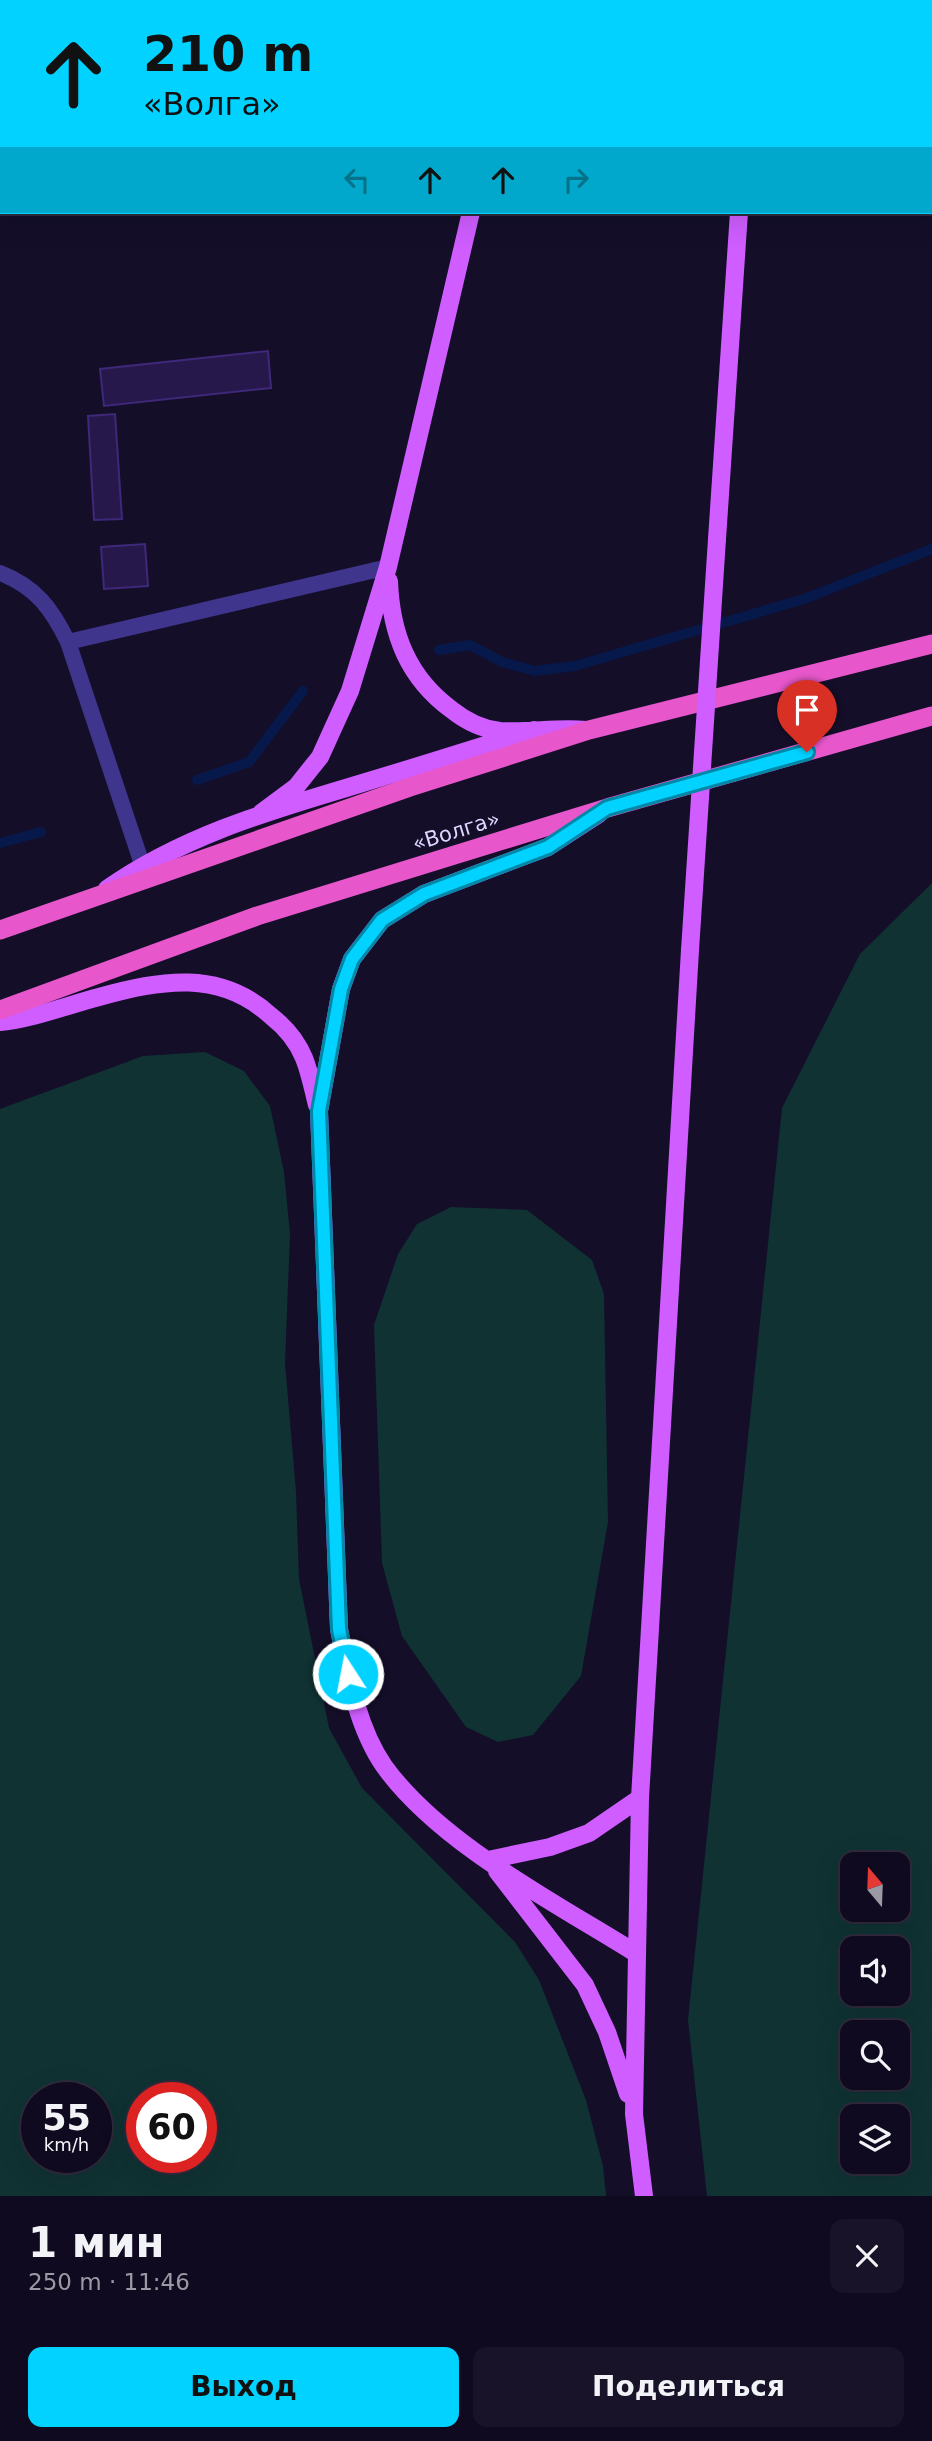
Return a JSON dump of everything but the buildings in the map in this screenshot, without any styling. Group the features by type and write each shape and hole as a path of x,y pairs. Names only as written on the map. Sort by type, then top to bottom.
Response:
{"highway":[{"path":"0,930 410,787 589,730 923,647"},
{"name":"«Волга»","path":"0,1010 257,916 607,808 932,716"}],"main road":[{"path":"261,813 296,787 320,757 350,691 388,567 471,214"},
{"path":"644,2196 634,2114 640,1798 690,950 739,214"},
{"path":"388,567 390,608 397,636 410,668 424,686 472,725 499,731 567,728 589,730"},
{"path":"923,647 932,637"},
{"path":"101,893 142,864 188,841 261,813 534,730"},
{"path":"607,808 548,847 424,894 382,920 352,959 341,989 319,1111 339,1629 348,1674 369,1735 383,1764 408,1795 435,1820 488,1860 636,1954"},
{"path":"0,1022 30,1019 95,998 167,982 223,986 258,1004 296,1042 304,1058 319,1111"},
{"path":"488,1860 550,1847 589,1833 640,1798"},
{"path":"488,1860 570,1962 584,1985 623,2074 634,2114"}],"lane":[{"path":"68,642 388,567"},
{"path":"0,573 21,582 54,612 68,642 142,864"}],"green space":[{"path":"932,883 932,2196 707,2196 688,2020 782,1108 860,954"},
{"path":"205,1052 244,1071 270,1106 284,1172 290,1234 285,1363 296,1492 299,1579 329,1728 362,1788 515,1942 539,1980 586,2100 603,2166 606,2196 0,2196 0,1109 143,1056"},
{"path":"451,1207 527,1210 592,1260 604,1294 608,1522 581,1676 533,1735 498,1742 466,1727 402,1636 382,1563 374,1325 398,1254 417,1224"}],"waterway":[{"path":"439,650 470,645 502,662 535,671 575,666 804,599 932,549"},
{"path":"197,780 249,762 303,691"},
{"path":"0,843 41,832"}],"route":[{"path":"348,1674 339,1629 319,1111 341,989 352,959 382,920 424,894 548,847 607,808 807,752"}]}
